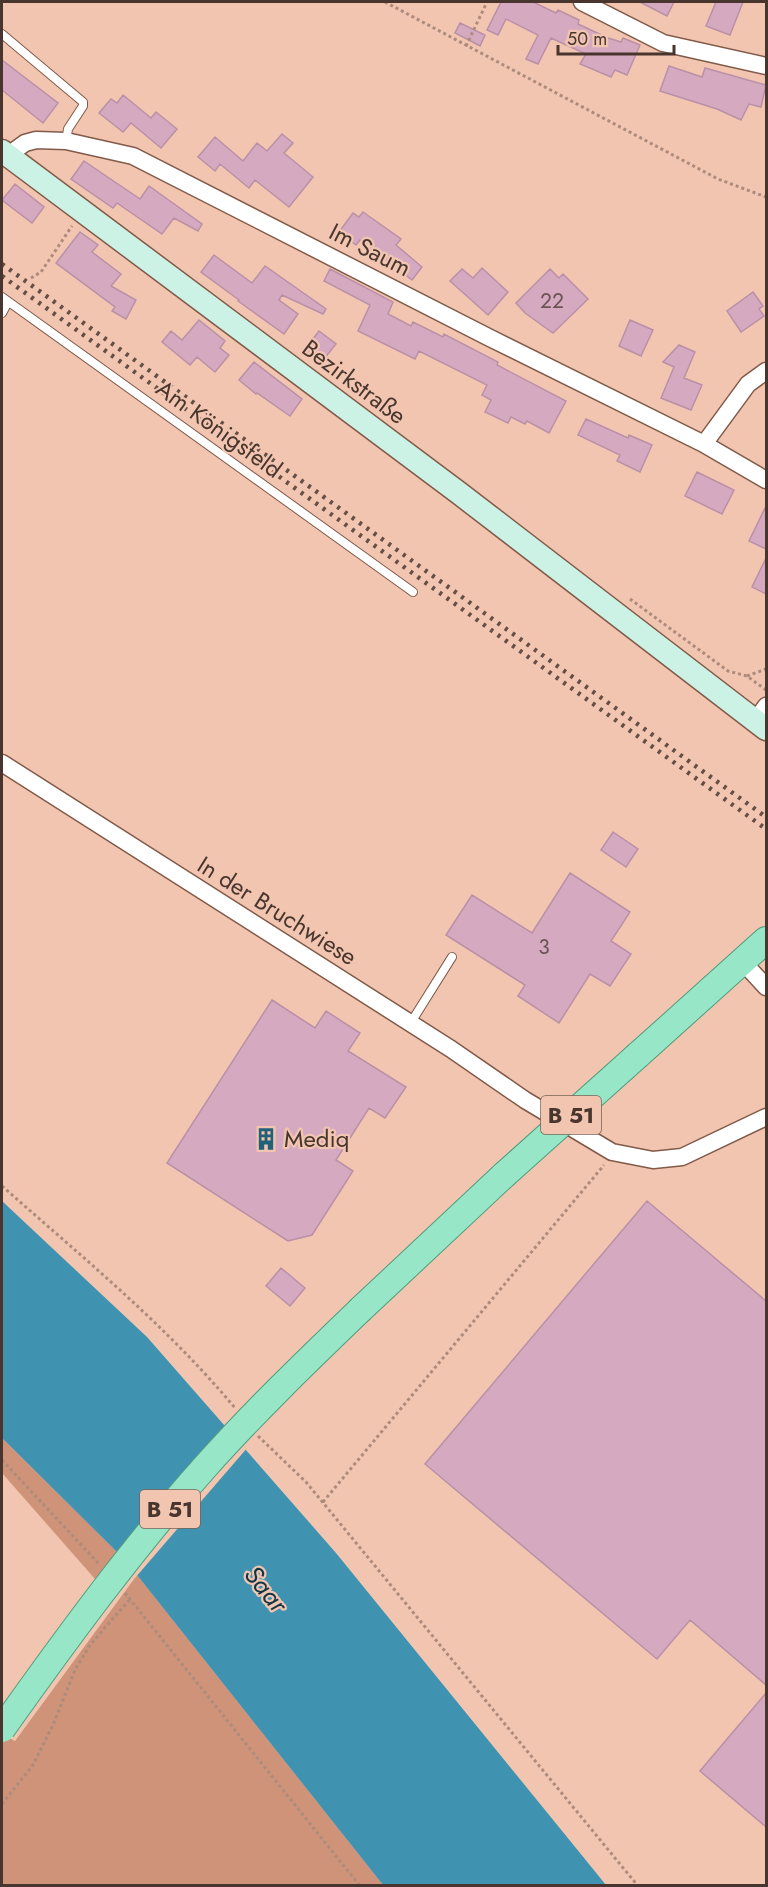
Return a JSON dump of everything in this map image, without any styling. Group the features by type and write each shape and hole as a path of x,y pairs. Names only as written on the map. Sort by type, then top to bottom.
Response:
{"main road":[{"name":"B 51","path":"2,1729 76,1624 204,1468 276,1391 504,1175 766,940"}],"street":[{"path":"582,2 663,43 766,66"},
{"name":"Im Saum","path":"4,153 36,140 66,141 133,156 382,284 704,444 766,480"},
{"name":"Bezirkstraße","path":"4,153 459,493 674,657 763,718"},
{"path":"704,444 748,384 766,371"},
{"name":"In der Bruchwiese","path":"2,763 525,1100 612,1152 653,1160 682,1157 766,1117"},
{"path":"743,962 766,987"}],"lane":[{"path":"2,34 83,102 83,106 68,129 66,141"},
{"path":"2,313 5,300"},
{"name":"Am Königsfeld","path":"5,300 413,592"},
{"path":"410,1024 452,957"}],"path":[{"path":"385,2 718,179 766,197"},
{"path":"466,46 487,2"},
{"path":"31,278 41,272 82,212"},
{"path":"747,676 766,669"},
{"path":"322,1502 612,1152"},
{"path":"2,1186 152,1321 211,1378 236,1409"},
{"path":"255,1432 306,1482 638,1886"},
{"path":"2,1460 106,1572"},
{"path":"122,1590 360,1886"},
{"path":"2,1804 33,1764 53,1725 75,1671 90,1645 130,1599"}],"shaded area":[{"path":"2,1438 117,1552 95,1579 2,1473"},
{"path":"137,1575 383,1885 2,1885 2,1734 15,1741"}],"water":[{"name":"Saar","path":"2,1201 147,1337 336,1553 606,1885 383,1885 137,1575 117,1552 2,1438"}],"pier":[{"path":"227,1423 248,1447 135,1578 115,1554"}],"building":[{"path":"501,2 533,2 556,13 558,10 579,20 578,24 608,38 621,42 623,38 640,45 627,75 615,70 611,77 580,64 586,54 551,38 538,64 526,59 538,35 506,19 498,35 487,30"},
{"path":"640,2 674,2 667,16"},
{"path":"716,2 743,2 730,35 706,26"},
{"path":"460,23 485,35 480,46 455,33"},
{"path":"2,60 58,103 43,123 2,90"},
{"path":"669,66 702,77 705,68 766,85 761,107 749,104 741,120 717,109 660,91"},
{"path":"123,95 151,118 156,112 177,129 161,148 131,123 123,132 99,113 111,99 117,103"},
{"path":"282,134 293,143 284,153 313,177 289,207 255,180 249,188 220,164 215,171 198,157 215,137 243,161 257,143 267,151"},
{"path":"84,161 140,199 149,186 202,224 198,231 174,218 162,234 117,203 113,208 71,179"},
{"path":"15,184 44,207 32,223 2,200"},
{"path":"363,212 401,239 396,245 422,267 412,280 360,240 356,245 339,232 353,213 359,217"},
{"path":"80,232 98,245 92,252 121,274 111,286 136,300 126,319 112,311 115,307 56,263"},
{"path":"214,255 252,283 265,266 326,309 323,314 282,295 279,300 298,314 284,334 201,272"},
{"path":"482,268 508,292 488,315 450,281 462,269 473,278"},
{"path":"330,269 393,302 388,314 411,326 413,322 443,337 444,334 566,401 549,433 527,421 525,424 511,417 508,423 485,412 491,400 482,395 487,385 419,351 415,359 358,331 370,305 324,281"},
{"path":"550,269 559,278 563,274 588,299 553,333 525,313 516,303"},
{"path":"753,292 763,306 759,309 764,316 741,332 727,311"},
{"path":"199,320 225,341 220,348 229,355 215,372 197,357 190,365 162,342 171,331 182,340"},
{"path":"630,320 653,330 641,356 619,346"},
{"path":"319,331 336,344 321,363 304,350"},
{"path":"679,345 695,352 684,378 702,385 691,410 661,398 674,367 663,362"},
{"path":"254,362 302,399 290,416 239,380"},
{"path":"586,419 628,438 629,435 652,445 640,472 617,461 620,455 578,435"},
{"path":"697,472 734,490 722,514 685,496"},
{"path":"766,506 766,549 749,541"},
{"path":"766,558 766,594 752,587"},
{"path":"613,832 638,849 626,867 601,850"},
{"path":"570,873 630,912 611,941 631,954 610,986 590,974 559,1023 518,996 525,985 446,935 472,895 532,933"},
{"name":"Mediq","path":"272,1000 315,1028 326,1011 360,1033 348,1051 406,1087 385,1118 369,1108 336,1160 353,1171 312,1235 288,1241 167,1163"},
{"path":"647,1201 766,1301 766,1685 690,1620 657,1659 425,1464"},
{"path":"281,1268 305,1288 290,1306 266,1286"},
{"path":"766,1693 766,1827 700,1771"}],"railway":[{"path":"2,264 766,817"},
{"path":"2,276 766,829"}],"place":[{"name":"Mediq","path":"266,1139"}]}
